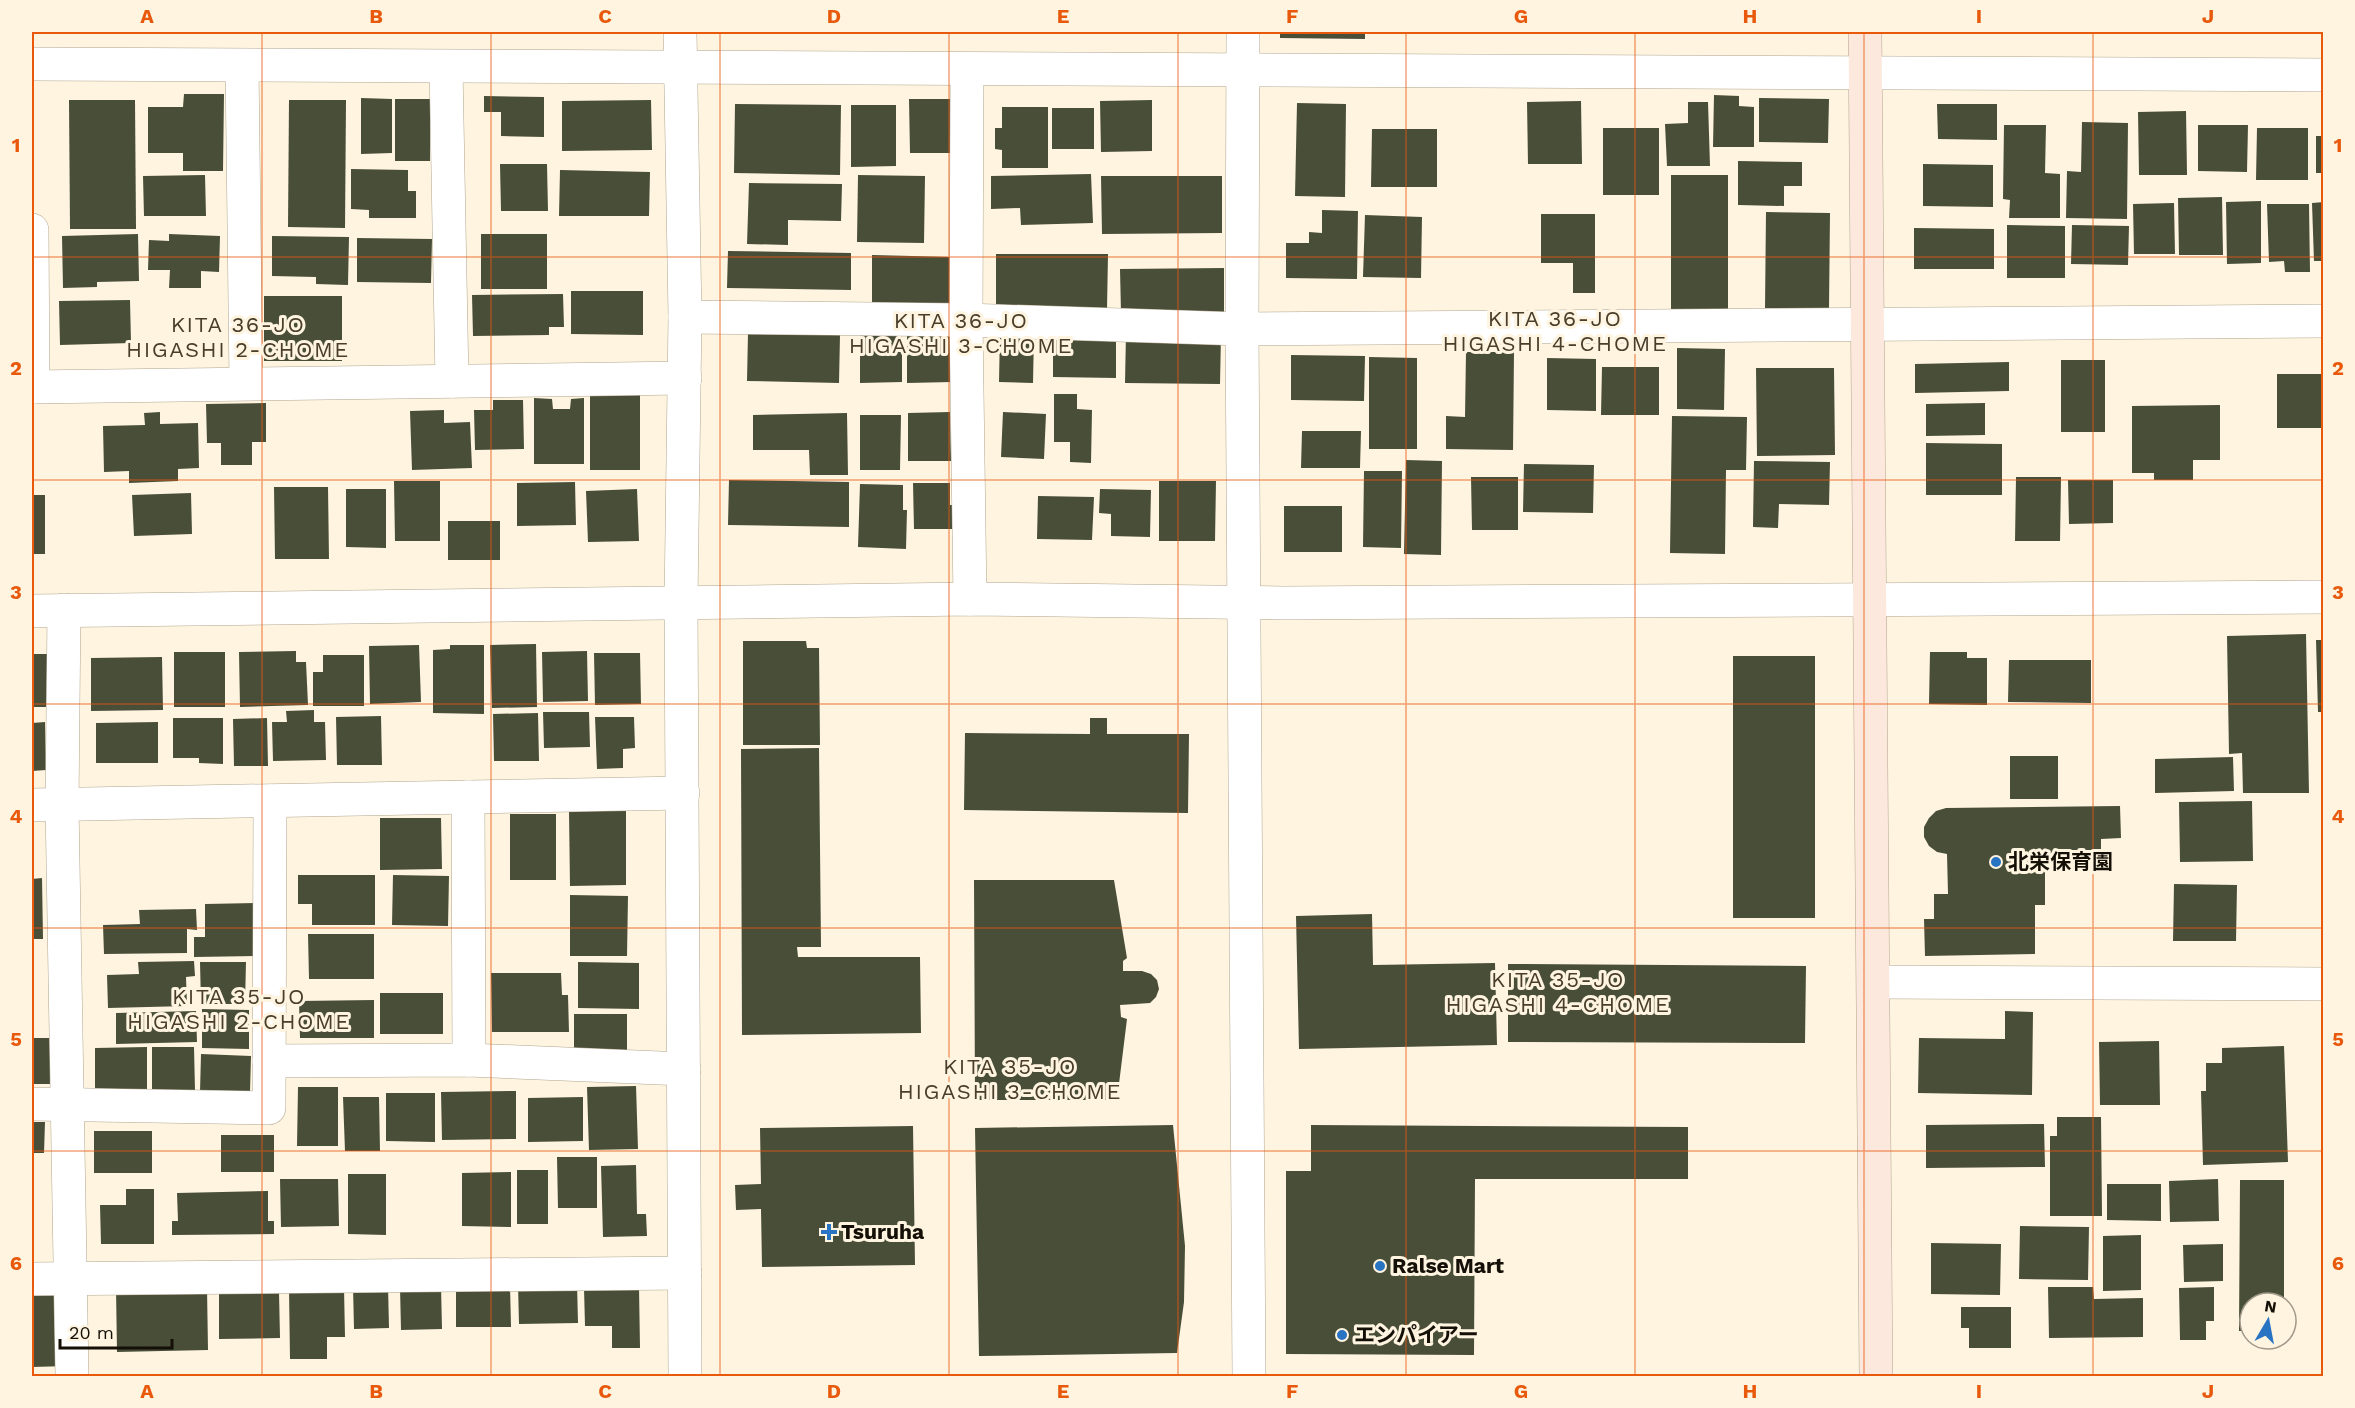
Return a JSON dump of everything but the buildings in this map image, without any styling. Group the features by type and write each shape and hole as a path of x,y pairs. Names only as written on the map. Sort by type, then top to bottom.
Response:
{"street":[{"path":"680,32 686,317 681,602 686,1377"},
{"path":"1243,32 1242,328 1249,1377"},
{"path":"1865,32 1876,1377"},
{"path":"32,64 2324,75"},
{"path":"242,66 246,383"},
{"path":"446,67 452,381"},
{"path":"967,69 966,320 970,599"},
{"path":"32,230 32,387 685,378"},
{"path":"686,317 966,320 1242,328 2324,321"},
{"path":"32,611 970,599 1244,603 2324,597"},
{"path":"64,610 47,805 68,1106 72,1377"},
{"path":"47,805 683,793"},
{"path":"468,797 469,1060"},
{"path":"32,1104 269,1108 270,801"},
{"path":"1874,982 2324,984"},
{"path":"269,1061 469,1060 684,1070"},
{"path":"32,1279 685,1273"}],"place":[{"name":"北栄保育園","path":"1996,862"},
{"name":"Tsuruha","path":"829,1232"},
{"name":"Ralse Mart","path":"1380,1266"},
{"name":"エンパイアー","path":"1342,1335"}],"district":[{"name":"KITA 36-JO HIGASHI 4-CHOME","path":"1555,330"},
{"name":"KITA 36-JO HIGASHI 3-CHOME","path":"961,332"},
{"name":"KITA 36-JO HIGASHI 2-CHOME","path":"238,336"},
{"name":"KITA 35-JO HIGASHI 4-CHOME","path":"1558,992"},
{"name":"KITA 35-JO HIGASHI 2-CHOME","path":"239,1008"},
{"name":"KITA 35-JO HIGASHI 3-CHOME","path":"1010,1078"}]}
